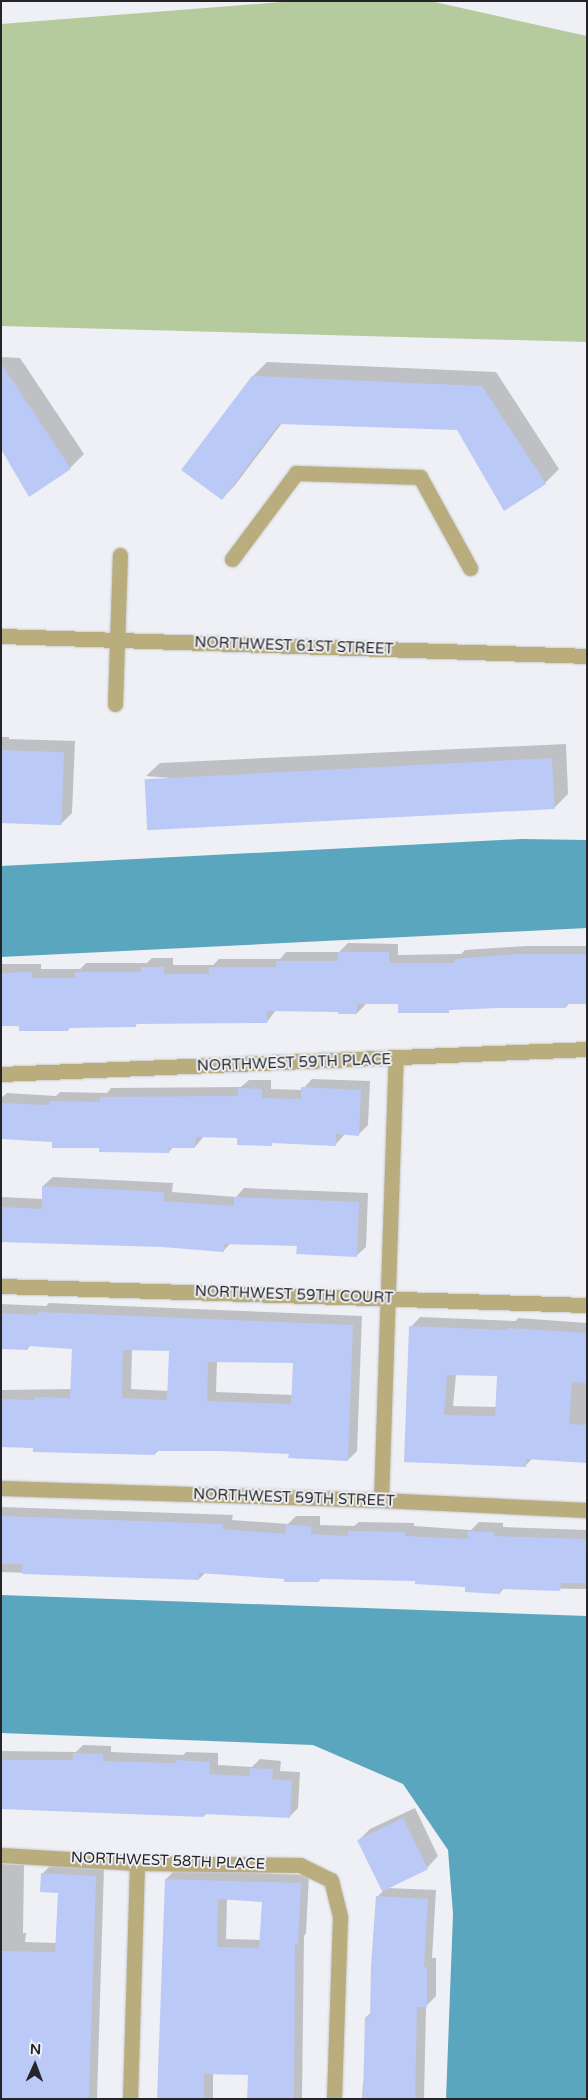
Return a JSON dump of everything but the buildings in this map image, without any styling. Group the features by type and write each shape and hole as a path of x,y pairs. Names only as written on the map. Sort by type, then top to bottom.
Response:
{"street":[{"path":"232,559 296,473 420,477 470,568"},
{"path":"115,704 120,555"},
{"name":"NORTHWEST 61ST STREET","path":"1,636 587,656"},
{"name":"NORTHWEST 59TH PLACE","path":"1,1074 587,1049"},
{"path":"380,1500 396,1058"},
{"name":"NORTHWEST 59TH COURT","path":"1,1286 587,1305"},
{"name":"NORTHWEST 59TH STREET","path":"1,1488 380,1500 587,1510"},
{"name":"NORTHWEST 58TH PLACE","path":"1,1855 136,1863 300,1864 331,1880 340,1918 334,2099"},
{"path":"130,2099 136,1863"}],"green space":[{"path":"294,1 430,1 587,36 587,342 1,326 1,24"}],"water":[{"path":"522,839 587,840 587,928 1,957 1,866"},
{"path":"1,1595 587,1616 587,2099 446,2099 453,1914 448,1850 403,1784 313,1745 1,1733"}]}
